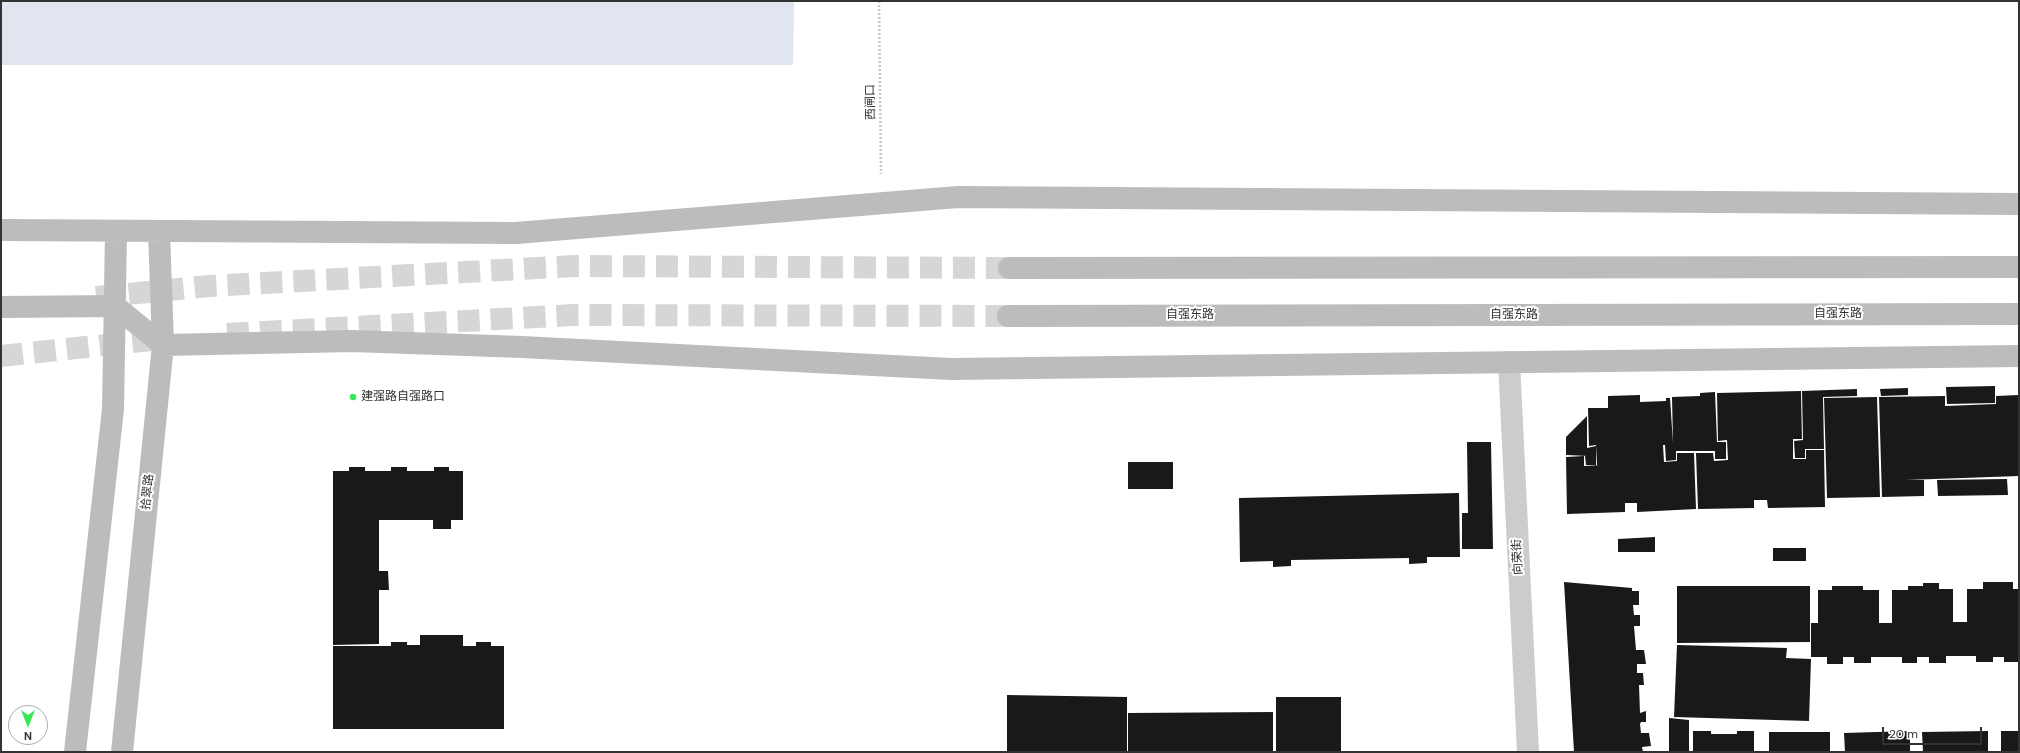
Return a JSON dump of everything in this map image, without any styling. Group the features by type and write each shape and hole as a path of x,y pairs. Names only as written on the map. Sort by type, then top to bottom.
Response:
{"main road":[{"path":"1,230 116,232 516,233 958,197 2019,204"},
{"name":"拾翠路","path":"122,752 163,345 159,231"},
{"path":"75,752 113,409 116,232"},
{"path":"1009,268 2019,267"},
{"path":"1,307 115,306 163,345 352,341 522,347 951,369 2019,356"},
{"name":"自强东路","path":"1008,316 2019,314"}],"street":[{"name":"向荣街","path":"1509,362 1528,752"}],"path":[{"name":"西闸口","path":"879,1 881,203"}],"shaded area":[{"path":"1,1 794,1 793,65 1,65"}],"building":[{"path":"1995,386 1995,403 1947,404 1946,387"},
{"path":"1908,388 1908,395 1881,396 1880,389"},
{"path":"1857,389 1857,396 1823,397 1824,449 1805,449 1805,458 1795,458 1794,441 1803,440 1802,391"},
{"path":"1801,391 1802,439 1793,439 1793,459 1806,459 1806,450 1824,450 1825,507 1768,508 1767,500 1754,500 1754,508 1698,509 1696,453 1713,453 1714,461 1728,460 1727,440 1718,441 1717,393"},
{"path":"1715,392 1717,442 1726,442 1726,459 1715,459 1715,451 1676,451 1676,460 1666,461 1665,445 1663,445 1664,462 1677,461 1677,453 1694,453 1696,509 1637,512 1637,503 1625,503 1625,512 1567,514 1566,457 1584,456 1584,466 1600,465 1597,465 1596,445 1589,446 1588,408 1608,408 1608,396 1640,395 1640,402 1666,401 1666,398 1670,398 1673,443 1672,397 1700,396 1700,393"},
{"path":"2019,395 2019,476 1906,480 1924,480 1924,496 1882,497 1879,397 1945,396 1945,406 1996,404 1996,396"},
{"path":"1877,397 1880,497 1827,498 1824,398"},
{"path":"1587,416 1587,448 1596,446 1596,465 1586,465 1585,456 1588,456 1566,455 1566,437"},
{"path":"1467,442 1491,442 1493,549 1462,549 1462,513 1468,513"},
{"path":"1128,462 1173,462 1173,489 1128,489"},
{"path":"349,467 365,467 365,471 391,471 391,467 407,467 407,471 434,471 434,467 449,467 449,471 463,471 463,520 451,520 451,529 433,529 433,520 379,520 379,571 388,571 389,590 379,590 379,644 333,645 333,471 349,471"},
{"path":"2007,479 2008,495 1938,496 1937,480"},
{"path":"1459,493 1460,557 1427,557 1427,563 1409,564 1409,558 1291,560 1291,566 1273,567 1273,561 1240,562 1239,498"},
{"path":"1655,537 1655,552 1618,552 1618,539"},
{"path":"1773,548 1806,548 1806,561 1773,561"},
{"path":"1564,582 1632,588 1632,591 1639,591 1639,605 1633,605 1634,615 1640,615 1640,626 1634,626 1636,650 1644,650 1646,664 1637,664 1637,673 1643,673 1644,685 1639,685 1640,713 1646,711 1646,722 1641,722 1640,724 1641,733 1649,733 1651,746 1642,747 1643,752 1574,752"},
{"path":"1983,582 2013,582 2013,589 2019,589 2019,662 2004,662 2004,657 1993,657 1993,662 1976,662 1976,656 1946,656 1946,663 1929,663 1929,657 1917,657 1917,663 1902,663 1902,657 1871,657 1871,663 1854,663 1854,657 1843,657 1843,664 1827,664 1827,657 1811,657 1811,623 1818,623 1818,590 1832,590 1832,586 1863,586 1863,590 1879,590 1879,623 1892,623 1892,590 1908,590 1908,586 1923,586 1923,583 1939,583 1939,589 1953,589 1953,622 1967,622 1967,589 1983,589"},
{"path":"1677,586 1810,586 1810,642 1677,643"},
{"path":"420,635 463,635 463,646 476,646 476,642 491,642 491,646 504,646 504,729 333,729 333,646 391,646 391,642 407,642 407,645 420,645"},
{"path":"1677,645 1787,648 1786,658 1811,659 1809,721 1674,717"},
{"path":"1007,695 1127,697 1127,752 1007,752"},
{"path":"1276,697 1341,697 1341,752 1276,752"},
{"path":"1273,712 1273,752 1128,752 1128,713"},
{"path":"1669,718 1689,720 1689,752 1669,752"},
{"path":"1693,731 1711,731 1711,734 1737,734 1737,731 1754,731 1754,752 1693,752"},
{"path":"1910,731 1910,752 1845,752 1844,733"},
{"path":"1988,731 1988,752 1923,752 1922,732"},
{"path":"2001,731 2019,731 2019,752 2001,752"},
{"path":"1769,732 1830,732 1830,752 1769,752"}],"tunnel":[{"path":"96,297 210,286 575,266 1009,268"},
{"path":"227,334 574,315 1008,316"},
{"path":"1,356 171,338"}],"place":[{"name":"建强路自强路口","path":"353,397"}]}
